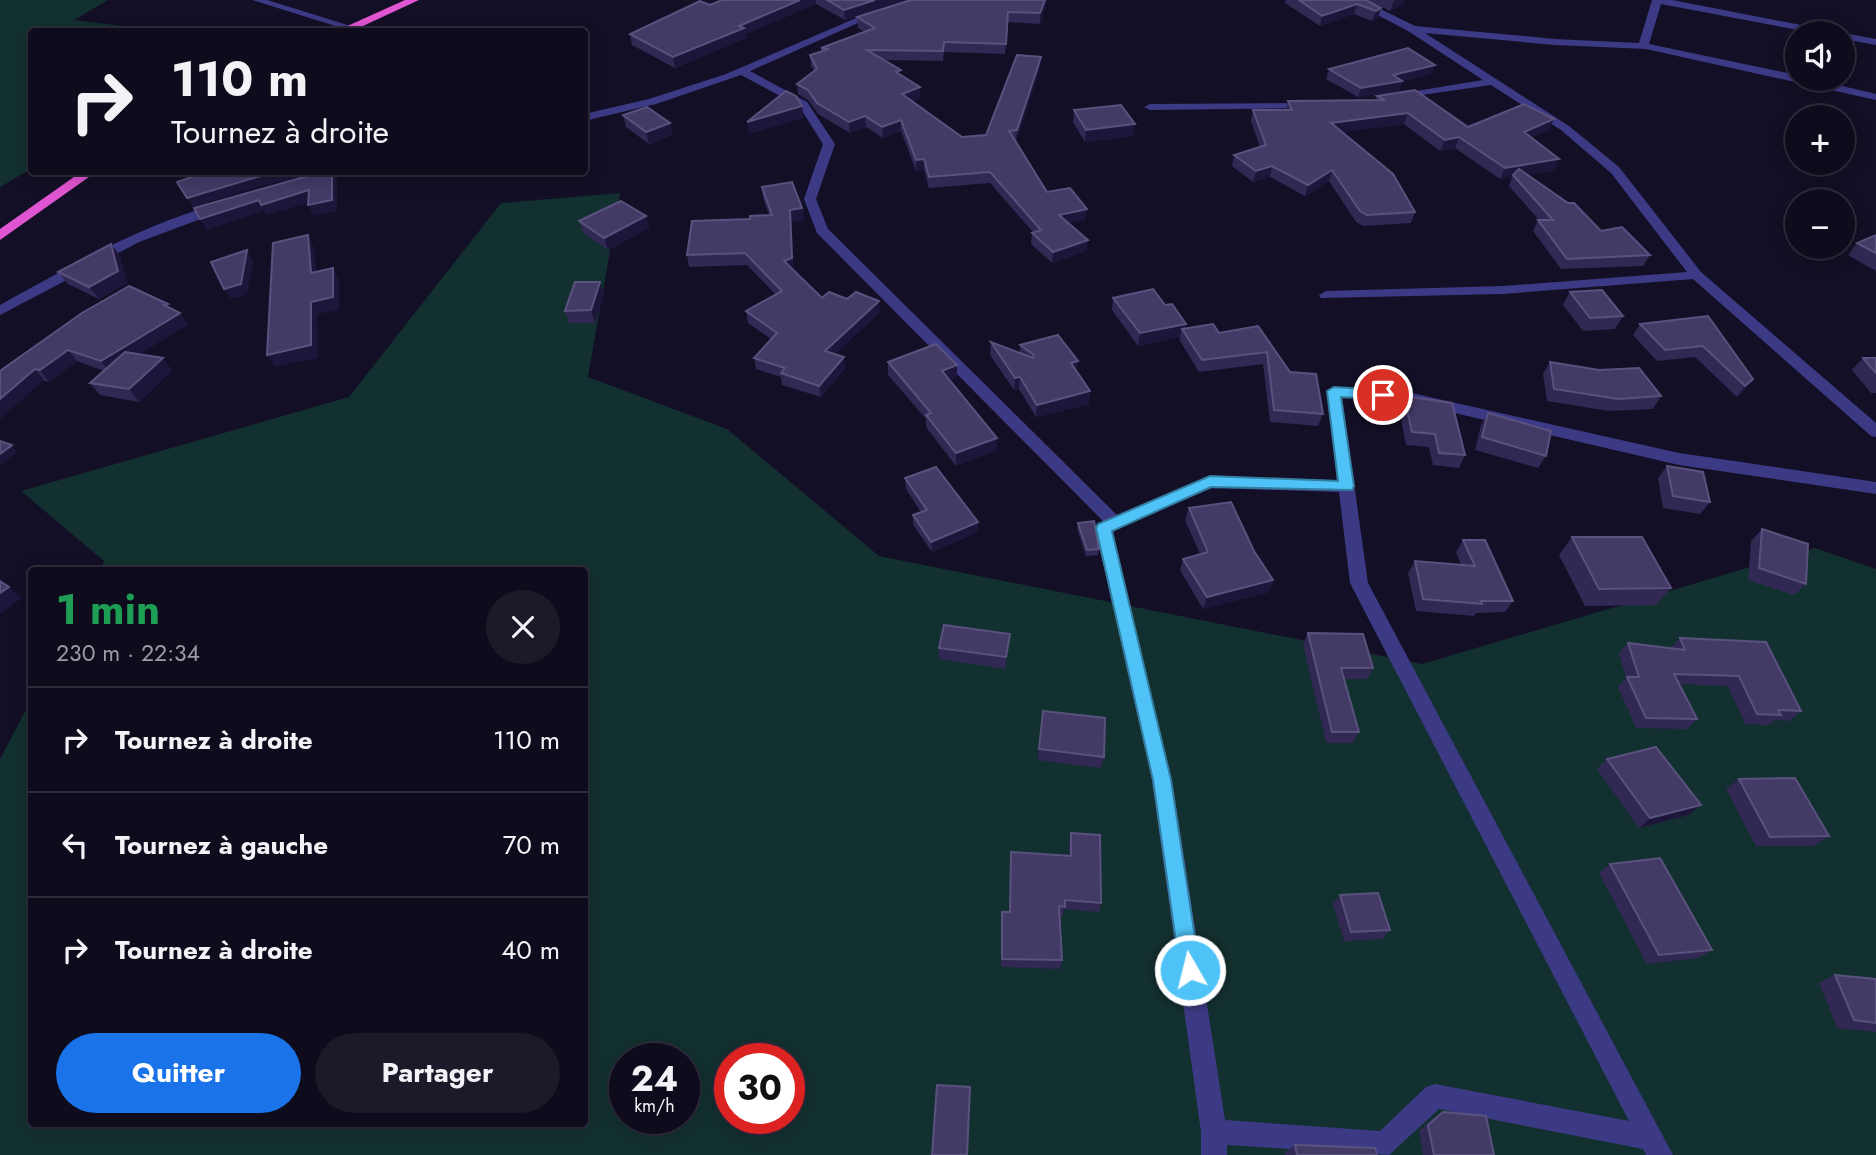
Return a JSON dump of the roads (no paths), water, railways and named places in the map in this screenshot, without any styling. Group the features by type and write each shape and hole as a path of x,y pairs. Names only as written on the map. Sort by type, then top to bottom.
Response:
{"highway":[{"path":"346,28 414,0"},
{"path":"0,236 85,175"}],"street":[{"path":"257,0 341,28"},
{"path":"1354,0 1412,29 1566,128 1615,170 1696,275 1876,432"},
{"path":"1643,46 1657,0 1785,25"},
{"path":"588,117 652,102 742,71 872,14 895,7"},
{"path":"1412,29 1555,42 1643,46 1785,75"},
{"path":"1855,38 1876,42"},
{"path":"742,71 803,104 829,144 810,199 822,230 1115,523"},
{"path":"1386,99 1495,81"},
{"path":"1852,91 1876,97"},
{"path":"1150,107 1321,105"},
{"path":"291,185 336,175"},
{"path":"0,312 127,241 187,217 239,201"},
{"path":"1326,295 1503,290 1696,275"},
{"path":"1655,1147 1359,583 1334,391 1407,397 1679,460 1876,488"},
{"path":"1346,486 1210,482 1103,528 1162,780 1214,1144 1385,1144 1435,1096 1655,1147"}]}
